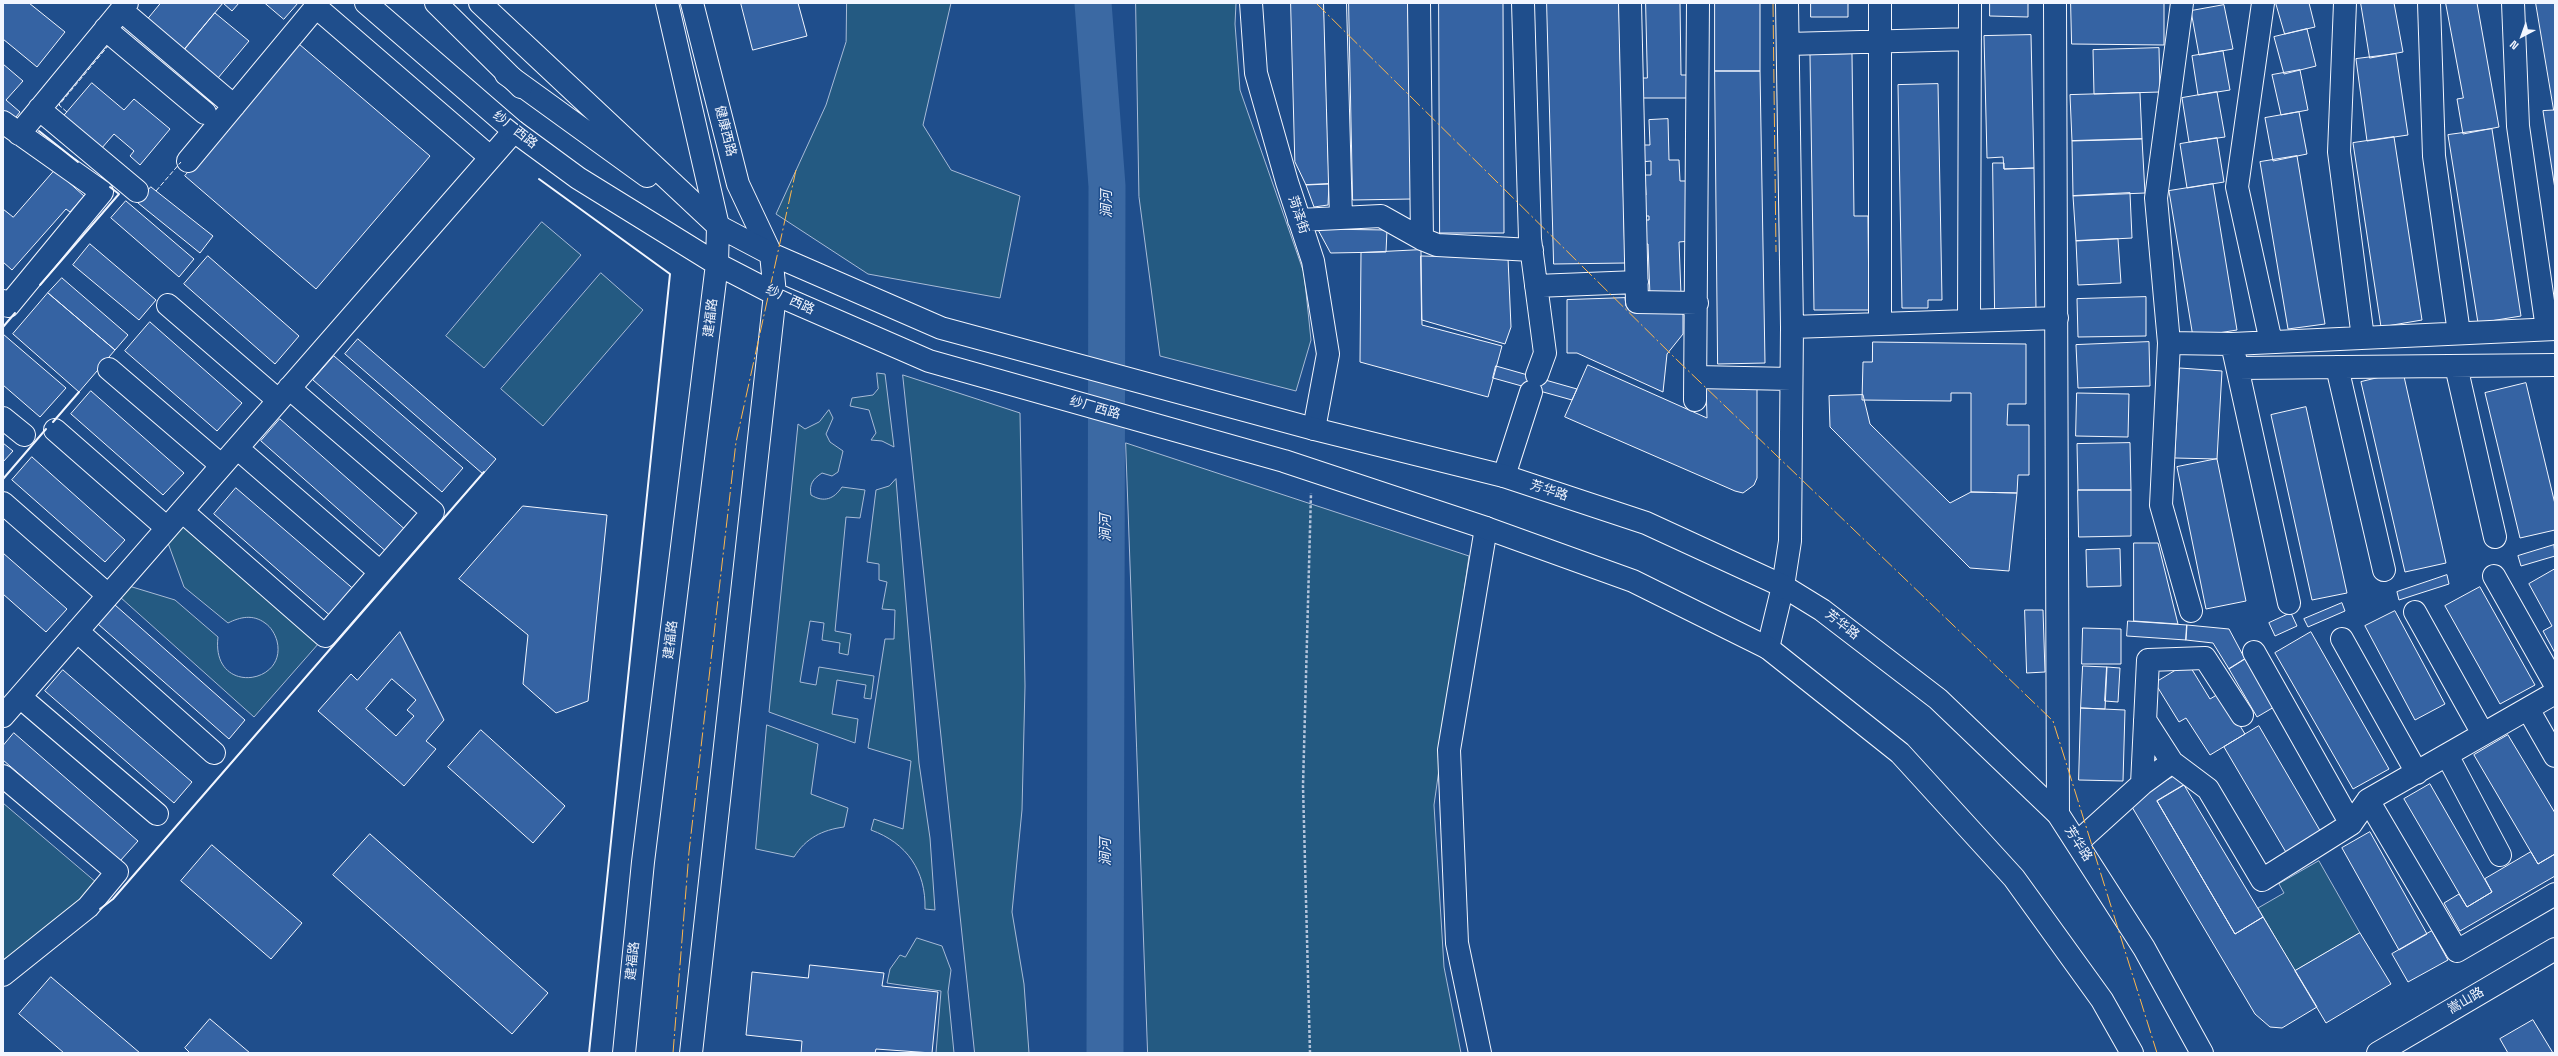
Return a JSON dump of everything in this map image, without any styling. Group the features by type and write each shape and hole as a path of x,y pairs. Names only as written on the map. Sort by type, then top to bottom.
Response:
{"main road":[{"name":"纱厂西路","path":"366,3 514,131 578,178 717,264 775,294 929,361 1312,470"},
{"path":"424,3 521,87 718,226 772,254 941,328 1305,426"},
{"path":"436,3 521,87"},
{"path":"480,3 718,226"},
{"path":"667,3 718,226"},
{"name":"健康西路","path":"692,3 738,184 772,254"},
{"name":"菏泽街","path":"1251,3 1256,74 1299,220 1313,261 1328,354 1305,426"},
{"path":"1335,3 1341,218"},
{"path":"1419,3 1422,239"},
{"path":"1504,476 1545,353 1532,250 1523,3"},
{"path":"1630,3 1637,302 1697,303"},
{"path":"1695,400 1697,303 1698,3"},
{"path":"1768,648 1783,586 1790,542 1792,327 1787,3"},
{"path":"1880,3 1880,323"},
{"path":"1969,320 1970,3"},
{"path":"2055,3 2058,814"},
{"path":"2182,3 2156,198 2169,343 2161,505 2191,611"},
{"path":"2263,3 2237,188 2271,342"},
{"path":"2345,3 2339,152 2363,338"},
{"path":"2429,3 2434,156 2459,333"},
{"path":"2169,343 2232,344 2551,329 2518,126 2513,3"},
{"path":"3,301 8,306 102,192 11,128 39,109 124,6 234,106"},
{"path":"188,161 316,7 490,157"},
{"path":"105,29 205,113"},
{"path":"1788,44 1880,40 1970,39"},
{"path":"39,109 137,191"},
{"path":"3,716 514,131"},
{"path":"1299,220 1381,216 1422,239 1437,245 1532,250"},
{"name":"建福路","path":"624,1053 643,862 717,264 718,226"},
{"path":"691,1053 775,294 772,254"},
{"path":"1536,286 1636,282"},
{"path":"168,305 432,512 325,636 182,511"},
{"path":"1792,327 2057,318"},
{"path":"2232,344 2289,603"},
{"path":"2238,368 2555,365"},
{"path":"2456,366 2494,537"},
{"path":"2337,367 2384,570"},
{"path":"109,369 221,465"},
{"path":"1696,377 1792,379"},
{"path":"3,418 24,435"},
{"name":"芳华路","path":"1305,426 1504,476 1646,523 1783,586 1822,610 1938,699 2058,814 2078,842 2144,948 2202,1053"},
{"path":"55,430 167,528"},
{"path":"237,448 380,572"},
{"path":"1312,470 1486,528 1632,581 1768,648 1900,754 2014,878 2102,1000 2132,1053"},
{"path":"3,503 108,595"},
{"path":"1480,1053 1456,943 1449,750 1486,528"},
{"path":"2494,576 2555,684"},
{"path":"2415,612 2483,734"},
{"path":"77,632 214,753"},
{"path":"2342,639 2416,773"},
{"path":"2254,652 2351,824"},
{"path":"2142,784 2148,660 2205,658 2242,715"},
{"path":"2145,720 2172,762 2208,789 2262,880 2351,824 2368,800 2555,693"},
{"path":"20,696 157,814"},
{"path":"2528,709 2555,756"},
{"path":"2447,755 2500,855"},
{"path":"2078,842 2142,784 2172,762"},
{"path":"3,776 117,872 88,907 3,975"},
{"path":"2368,800 2457,951 2555,894"},
{"name":"嵩山路","path":"2378,1053 2555,949"},
{"name":"嵩山路","path":"2405,1053 2555,964"}],"path":[{"path":"1310,1053 1303,786 1312,470"}],"shaded area":[{"path":"847,3 951,3 923,125 951,170 1020,196 1000,298 868,274 776,214 826,105 846,42"},
{"path":"1136,3 1236,3 1235,24 1240,90 1304,273 1311,340 1296,391 1160,356 1139,197"},
{"path":"542,222 581,255 484,368 446,336"},
{"path":"601,273 643,310 543,426 501,389"},
{"path":"877,373 885,374 894,447 882,441 871,440 876,433 869,410 850,406 852,398 873,395 878,389"},
{"path":"903,375 1020,413 1025,686 1022,810 1012,912 1024,984 1029,1053 975,1053"},
{"path":"829,410 833,418 826,434 830,442 843,451 838,472 832,476 822,473 816,477 811,485 811,495 824,499 832,497 842,487 865,490 860,518 846,517 835,631 851,634 848,655 839,653 840,643 822,640 824,623 810,621 800,682 816,685 819,667 874,676 871,699 864,698 866,685 837,680 832,714 858,719 855,743 769,712 798,424 805,429 819,422"},
{"path":"1126,443 1469,556 1434,805 1444,967 1461,1053 1148,1053"},
{"path":"896,479 919,763 930,838 935,910 925,909 922,882 912,860 895,842 871,830 874,819 903,829 911,761 868,748 885,639 894,639 895,610 882,609 887,582 879,580 879,564 867,562 876,490 889,486"},
{"path":"185,523 319,643 254,717 120,597 129,586 175,600 218,637 219,656 226,669 236,676 249,678 261,675 271,667 277,656 277,641 267,625 256,618 251,617 237,619 228,623 184,587 168,543"},
{"path":"767,725 818,744 811,794 848,808 844,827 829,830 815,836 799,850 794,857 756,849"},
{"path":"3,803 97,883 78,908 3,960"},
{"path":"2319,861 2360,933 2295,971 2258,908 2284,893 2279,884"},
{"path":"917,938 942,946 951,970 948,992 954,1053 936,1053 941,991 887,983 890,969 900,955 905,957"}],"building":[{"path":"3,3 29,3 65,32 37,67 3,39"},
{"path":"161,3 223,3 184,50 148,19"},
{"path":"223,3 239,3 232,11"},
{"path":"265,3 298,3 284,19"},
{"path":"741,3 798,3 807,36 753,50"},
{"path":"1291,3 1324,3 1329,184 1306,185 1295,162"},
{"path":"1349,3 1408,3 1412,199 1353,200"},
{"path":"1439,3 1503,3 1504,233 1440,233"},
{"path":"1547,3 1619,3 1625,263 1554,264"},
{"path":"1646,3 1680,3 1681,75 1691,75 1691,98 1641,98 1641,78 1647,78"},
{"path":"1715,3 1760,3 1760,71 1715,71"},
{"path":"1811,3 1848,3 1848,17 1811,17"},
{"path":"1990,3 2028,3 2028,17 1990,16"},
{"path":"2071,3 2164,3 2164,45 2072,44"},
{"path":"2276,3 2309,3 2315,27 2285,34"},
{"path":"2361,3 2394,3 2403,52 2370,58"},
{"path":"2446,3 2477,3 2499,127 2463,134 2457,99 2463,98"},
{"path":"2536,3 2555,3 2555,110 2554,110"},
{"path":"2224,5 2233,49 2199,55 2191,11"},
{"path":"215,13 249,41 218,78 184,50"},
{"path":"2307,29 2316,66 2284,74 2274,37"},
{"path":"2031,35 2034,168 2004,169 2003,157 1987,158 1984,36"},
{"path":"299,44 430,156 316,289 185,176"},
{"path":"2159,48 2160,92 2094,94 2093,50"},
{"path":"2223,51 2230,90 2198,95 2192,56"},
{"path":"1852,54 1854,216 1868,216 1869,310 1814,310 1810,55"},
{"path":"2396,54 2408,135 2367,141 2356,59"},
{"path":"3,64 23,81 6,100 20,112 12,122 3,114"},
{"path":"2300,70 2308,110 2281,115 2272,75"},
{"path":"1715,71 1760,71 1765,363 1718,364"},
{"path":"92,83 124,110 134,99 170,129 140,165 130,156 134,151 114,134 101,149 63,117"},
{"path":"1938,84 1942,300 1928,300 1928,308 1902,308 1898,85"},
{"path":"2217,92 2225,137 2189,142 2182,98"},
{"path":"2140,93 2142,139 2072,141 2070,95"},
{"path":"2555,110 2555,189 2543,111"},
{"path":"2299,112 2307,154 2273,161 2265,118"},
{"path":"1668,119 1669,160 1679,160 1680,181 1688,181 1690,241 1679,242 1681,295 1650,296 1648,244 1641,244 1640,220 1649,220 1649,216 1642,216 1641,195 1646,195 1645,175 1651,175 1651,161 1641,162 1641,145 1650,145 1649,120"},
{"path":"2492,129 2521,316 2478,323 2448,135"},
{"path":"2394,137 2422,320 2381,327 2353,143"},
{"path":"2217,138 2224,182 2187,188 2180,144"},
{"path":"2142,139 2145,193 2073,196 2072,141"},
{"path":"2297,156 2325,324 2288,329 2260,162"},
{"path":"1993,163 2004,163 2004,169 2034,168 2036,310 1995,311"},
{"path":"55,170 84,196 70,212 66,209 12,270 3,262 3,209 13,217"},
{"path":"1329,184 1328,205 1314,207 1306,185"},
{"path":"2213,184 2237,330 2193,337 2169,191"},
{"path":"151,187 213,236 200,253 138,203"},
{"path":"2130,193 2132,238 2076,241 2073,196"},
{"path":"126,201 194,259 179,277 111,218"},
{"path":"1318,229 1387,230 1386,252 1331,253"},
{"path":"2118,239 2121,283 2078,285 2076,241"},
{"path":"90,244 156,300 139,320 73,265"},
{"path":"1421,250 1422,325 1502,346 1488,397 1360,362 1361,253"},
{"path":"208,256 299,336 275,364 184,284"},
{"path":"1421,256 1508,258 1511,327 1505,344 1422,320"},
{"path":"62,278 128,335 115,350 48,293"},
{"path":"48,293 115,350 79,392 13,334"},
{"path":"2146,297 2146,336 2078,337 2077,299"},
{"path":"1625,298 1626,306 1683,308 1683,334 1667,354 1663,392 1577,353 1567,353 1567,300"},
{"path":"150,322 242,403 217,431 125,351"},
{"path":"3,334 66,388 40,417 3,385"},
{"path":"358,339 496,459 483,474 345,354"},
{"path":"1873,342 2026,344 2026,404 2008,404 2007,425 2029,425 2029,475 2018,475 2017,493 1971,492 1971,393 1951,393 1951,401 1862,400 1863,362 1872,362"},
{"path":"2149,342 2150,386 2078,388 2076,345"},
{"path":"334,356 463,468 442,492 313,380"},
{"path":"1588,365 1707,418 1706,384 1757,383 1757,478 1754,485 1743,493 1735,491 1565,417"},
{"path":"1496,366 1577,389 1572,400 1493,378"},
{"path":"2180,368 2222,371 2217,459 2175,458"},
{"path":"2403,372 2446,563 2405,572 2361,382"},
{"path":"2526,383 2555,504 2555,530 2520,538 2485,393"},
{"path":"91,391 184,473 163,495 71,414"},
{"path":"2077,393 2129,394 2128,437 2076,436"},
{"path":"1863,395 1870,424 1950,503 1971,492 2017,493 2009,571 1970,568 1830,427 1829,396"},
{"path":"2306,407 2347,593 2312,600 2271,415"},
{"path":"280,419 408,532 389,554 261,441"},
{"path":"3,443 13,451 3,462"},
{"path":"2130,443 2131,490 2078,490 2077,444"},
{"path":"32,457 125,540 105,562 12,480"},
{"path":"2217,459 2246,601 2206,609 2177,467"},
{"path":"236,488 357,592 334,619 214,514"},
{"path":"2078,490 2131,490 2131,536 2079,537"},
{"path":"523,506 607,515 588,701 556,713 523,684 528,635 459,579"},
{"path":"2134,543 2158,543 2178,624 2134,621"},
{"path":"2554,545 2555,556 2521,566 2518,556"},
{"path":"2120,549 2121,586 2087,587 2086,550"},
{"path":"3,553 67,609 46,632 3,594"},
{"path":"2555,569 2555,653 2543,631 2552,626 2529,584"},
{"path":"2447,575 2449,584 2399,600 2397,592"},
{"path":"2480,587 2535,685 2500,704 2445,606"},
{"path":"2342,603 2345,611 2308,627 2304,619"},
{"path":"115,605 245,720 229,739 98,624"},
{"path":"2025,610 2043,610 2045,672 2027,673"},
{"path":"2395,611 2445,704 2415,720 2365,626"},
{"path":"2291,613 2297,626 2275,636 2269,623"},
{"path":"2128,621 2187,625 2186,640 2127,636"},
{"path":"2187,625 2229,629 2245,659 2229,669 2213,643 2186,640"},
{"path":"2083,628 2121,629 2121,664 2082,664"},
{"path":"400,632 444,720 426,741 436,749 404,786 318,711 351,674 357,680","holes":["392,679 416,700 407,710 414,716 396,736 366,709"]},
{"path":"2311,632 2389,769 2353,789 2275,653"},
{"path":"2245,659 2274,707 2257,717 2229,669"},
{"path":"2188,663 2210,699 2220,693 2245,734 2210,755 2186,718 2179,722 2155,683"},
{"path":"2083,666 2107,667 2105,709 2081,708"},
{"path":"2107,667 2120,668 2118,702 2105,701"},
{"path":"63,670 192,782 174,803 45,691"},
{"path":"2081,708 2125,710 2123,781 2079,780"},
{"path":"2259,726 2322,834 2287,854 2224,747"},
{"path":"481,730 565,806 533,843 448,767"},
{"path":"14,733 138,841 120,861 3,760 3,746"},
{"path":"2508,735 2555,813 2555,854 2538,864 2474,755"},
{"path":"2178,774 2184,785 2157,801 2235,934 2263,917 2317,1007 2282,1028 2270,1027 2255,1014 2129,802"},
{"path":"2430,784 2492,892 2467,907 2404,799"},
{"path":"2184,785 2263,917 2235,934 2157,801"},
{"path":"2370,832 2427,934 2399,950 2342,848"},
{"path":"370,834 548,993 512,1034 333,875"},
{"path":"212,845 302,923 271,959 181,881"},
{"path":"2531,852 2538,864 2555,854 2555,876 2460,931 2444,903 2459,894 2467,907 2492,892 2485,879"},
{"path":"2432,931 2448,960 2408,982 2392,954"},
{"path":"2360,933 2391,984 2326,1023 2295,971"},
{"path":"810,965 884,973 882,986 938,992 932,1053 876,1049 875,1053 801,1053 802,1041 746,1035 752,972 808,978"},
{"path":"51,977 140,1053 64,1053 19,1014"},
{"path":"210,1019 250,1053 190,1053 185,1048"},
{"path":"2533,1020 2553,1053 2508,1053 2500,1039"}],"waterway":[{"name":"涧河","path":"1093,3 1107,186 1105,1053"}],"fence":[{"path":"67,112 59,105 108,46"},
{"path":"156,191 181,162"}],"wall":[{"path":"39,131 78,162"},
{"path":"539,179 670,274 589,1053"},
{"path":"40,285 119,194 110,187"},
{"path":"3,327 15,313"},
{"path":"53,422 79,392"},
{"path":"3,479 46,429"},
{"path":"100,909 113,899 484,472"}],"power":[{"path":"1316,3 1675,358 2053,721 2157,1053"},
{"path":"1773,3 1776,252"},
{"path":"673,1053 689,852 736,442 796,170"}]}
